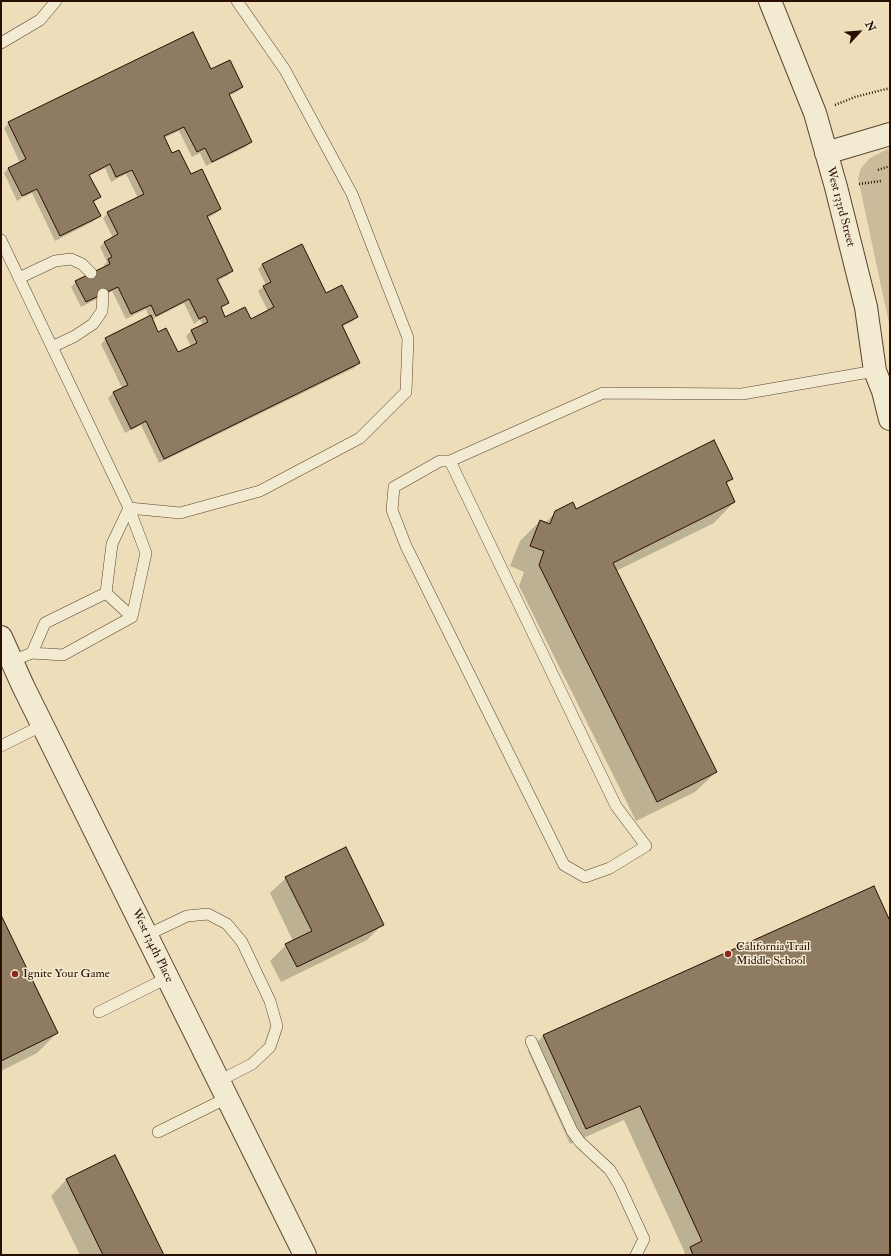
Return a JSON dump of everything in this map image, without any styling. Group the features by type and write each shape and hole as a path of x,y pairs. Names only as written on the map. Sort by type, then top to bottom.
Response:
{"street":[{"name":"West 133rd Street","path":"770,1 815,113 836,187 866,307 875,371 883,392 890,419"},
{"path":"826,153 890,134"},
{"name":"West 134th Place","path":"1,637 305,1255"}],"lane":[{"path":"1,43 40,20 56,1"},
{"path":"129,508 180,513 260,491 360,438 406,392 408,338 352,194 285,70 237,1"},
{"path":"1,240 129,508 146,552 132,617 63,655 32,653 12,662"},
{"path":"19,278 55,261 71,259 82,264 91,273"},
{"path":"52,347 75,336 93,324 102,311 103,294"},
{"path":"450,461 616,806 646,846 610,868 585,877 564,865 406,546 392,510 394,487 440,461 450,461 603,393 742,394 875,371"},
{"path":"106,593 112,544 129,508"},
{"path":"106,593 132,617"},
{"path":"32,653 45,623 106,593"},
{"path":"1,746 43,725"},
{"path":"147,935 187,916 208,914 227,924 242,942 270,1001 277,1026 270,1047 252,1064 223,1089 158,1132"},
{"path":"99,1012 168,978"},
{"path":"531,1041 572,1131 580,1142 610,1170 619,1185 644,1239 636,1255"}],"path":[{"path":"815,113 855,97 890,88"},
{"path":"878,170 890,166"}],"shaded area":[{"path":"890,148 890,328 858,178 861,168 870,158"}],"building":[{"path":"193,32 211,69 230,60 243,87 229,94 252,142 212,162 205,148 197,152 184,127 164,136 172,153 179,150 191,174 202,169 221,209 207,216 233,271 217,279 229,303 221,307 225,317 245,307 251,319 274,307 263,286 271,282 262,264 302,244 326,293 342,285 358,317 342,325 360,363 164,459 146,421 131,429 113,392 128,385 105,338 151,315 158,332 166,328 178,352 197,343 191,330 208,322 205,316 199,319 189,299 156,316 151,305 131,314 118,287 86,302 75,281 110,264 108,259 112,257 104,242 118,234 107,212 144,194 132,170 116,177 110,164 89,175 101,197 93,201 101,216 60,236 37,189 22,196 8,168 26,159 8,122"},
{"path":"714,440 733,479 726,482 735,502 613,563 717,772 657,802 539,565 544,551 530,546 540,520 550,524 555,511 573,502 576,509"},
{"path":"346,847 384,925 297,967 285,944 312,931 285,877"},
{"path":"874,886 890,921 890,1255 693,1255 690,1247 702,1241 640,1106 586,1129 543,1035"},
{"name":"Ignite Your Game","path":"1,915 58,1033 1,1061"},
{"path":"115,1155 164,1255 103,1255 66,1179"}],"place":[{"name":"California Trail Middle School","path":"728,954"},
{"name":"Ignite Your Game","path":"15,974"}]}
